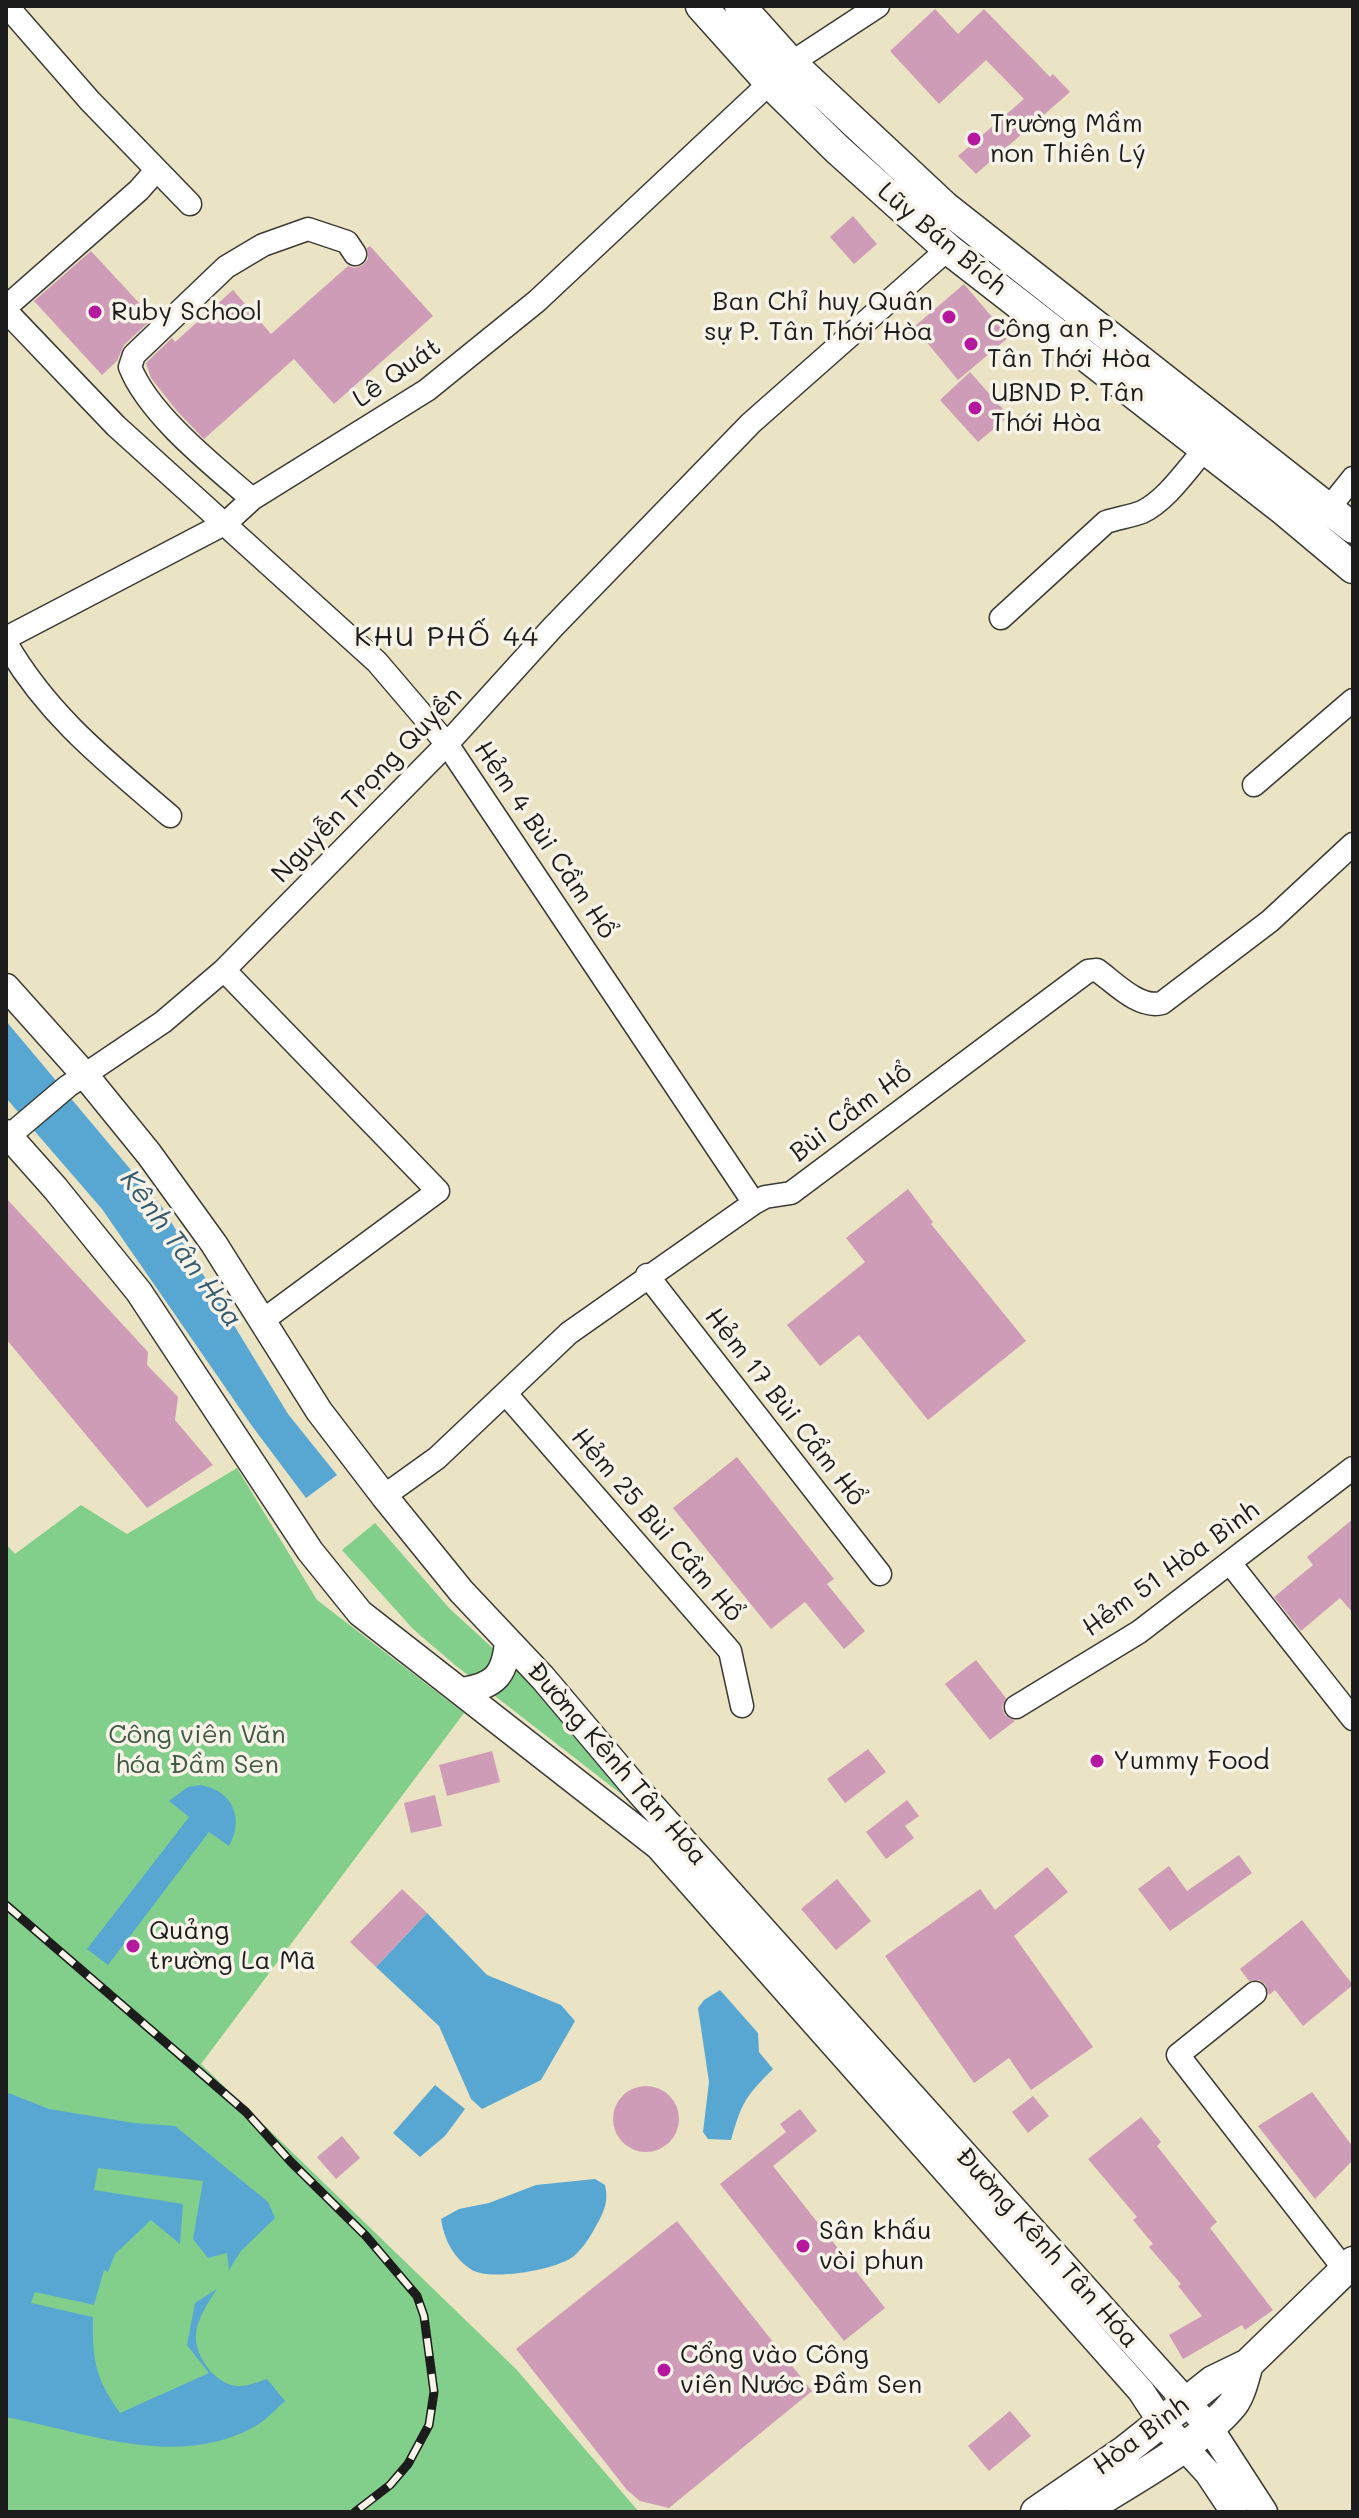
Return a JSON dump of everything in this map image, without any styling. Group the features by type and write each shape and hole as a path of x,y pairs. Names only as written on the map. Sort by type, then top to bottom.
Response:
{"main road":[{"name":"Lũy Bán Bích","path":"701,6 945,207 1353,528"},
{"name":"Lũy Bán Bích","path":"740,6 780,73 837,149 948,249 1353,568"},
{"name":"Hòa Bình","path":"1036,2512 1162,2423 1213,2381 1248,2364 1349,2266"},
{"name":"Hòa Bình","path":"1081,2512 1209,2427 1233,2403 1248,2364"}],"street":[{"path":"7,6 90,101 190,204"},
{"name":"Lê Quát","path":"6,641 226,523 252,499 427,390 537,301 780,73 878,6"},
{"path":"6,309 139,190 153,174 152,166"},
{"path":"252,499 207,461 149,402 130,367 134,355 226,267 263,245 308,229 347,242 355,254"},
{"name":"Nguyễn Trọng Quyền","path":"13,1131 76,1080 163,1022 224,970 447,744 553,627 751,423 948,249"},
{"name":"Hẻm 4 Bùi Cầm Hổ","path":"6,309 111,421 377,662 447,744 754,1203"},
{"path":"1001,618 1106,522 1141,512 1159,500 1205,449"},
{"path":"1329,508 1353,478"},
{"path":"6,641 34,686 84,743 170,816"},
{"path":"1254,785 1353,700"},
{"name":"Bùi Cẩm Hổ","path":"384,1496 437,1458 569,1333 647,1275 754,1203 765,1197 791,1193 1088,971 1097,970 1142,1002 1153,1005 1162,1003 1270,921 1353,844"},
{"path":"224,970 438,1191 262,1321"},
{"name":"Đường Kênh Tân Hóa","path":"6,987 76,1080 159,1166 214,1244 319,1411 461,1591 1209,2427 1264,2512"},
{"name":"Đường Kênh Tân Hóa","path":"13,1131 139,1292 310,1551 360,1613 658,1846 1141,2391 1162,2423 1208,2473 1234,2512"},
{"name":"Hẻm 17 Bùi Cẩm Hổ","path":"647,1275 880,1574"},
{"name":"Hẻm 25 Bùi Cầm Hổ","path":"506,1394 730,1651 742,1706"},
{"name":"Hẻm 51 Hòa Bình","path":"1016,1707 1139,1632 1353,1468"},
{"path":"1230,1563 1353,1719"},
{"path":"462,1691 491,1683 501,1673 508,1642"},
{"path":"1255,1993 1178,2055 1349,2266"}],"green space":[{"name":"Công viên Văn hóa Đầm Sen","path":"237,1468 317,1600 464,1713 201,2064 516,2369 639,2512 6,2512 6,1544 15,1554 81,1505 127,1534"},
{"path":"375,1523 449,1608 605,1751 638,1807 413,1629 342,1550"}],"water":[{"name":"Kênh Tân Hóa","path":"6,1021 162,1207 288,1414 337,1475 306,1498 252,1426 102,1209 6,1098"},
{"path":"200,1785 220,1793 232,1807 236,1825 229,1846 209,1832 108,1965 87,1949 189,1817 169,1801 188,1787"},
{"path":"427,1913 487,1975 561,2005 575,2021 541,2080 482,2109 471,2099 439,2026 376,1967"},
{"path":"720,1990 758,2033 759,2052 773,2069 746,2101 731,2140 708,2139 703,2132 709,2082 698,2008"},
{"path":"435,2085 465,2109 445,2136 420,2157 393,2133"},
{"path":"6,2092 49,2109 134,2123 175,2126 268,2202 275,2218 241,2251 229,2270 227,2253 208,2258 193,2239 203,2181 98,2168 94,2190 183,2204 180,2244 151,2220 115,2254 108,2272 104,2270 94,2305 35,2292 31,2303 93,2317 97,2368 105,2389 120,2413 209,2373 187,2345 195,2303 217,2289 198,2323 198,2351 207,2367 228,2384 244,2386 267,2379 285,2401 265,2419 222,2440 192,2446 161,2446 129,2444 6,2417"},
{"path":"595,2179 605,2185 603,2211 584,2245 566,2261 524,2272 481,2273 460,2260 447,2241 441,2219 459,2209 489,2203 536,2185"}],"building":[{"path":"935,9 958,34 984,9 1050,77 1053,74 1070,92 976,174 958,156 1024,99 986,60 939,104 890,51"},
{"path":"853,216 877,244 854,264 830,237"},
{"path":"370,246 433,316 334,404 294,359 204,439 151,378 146,363 172,338 175,342 233,290 271,334 348,266 355,268 363,265 368,259 367,248"},
{"name":"Ruby School","path":"91,251 153,318 124,345 117,361 102,375 34,301"},
{"path":"964,284 1009,337 958,380 914,327"},
{"name":"UBND P. Tân Thới Hòa","path":"970,372 1009,416 978,442 940,400"},
{"path":"908,1189 933,1222 931,1224 1026,1341 928,1420 859,1335 820,1366 787,1325 865,1262 846,1238"},
{"path":"6,1198 148,1352 147,1365 178,1397 175,1420 213,1465 147,1508 6,1339"},
{"path":"737,1457 834,1579 827,1584 865,1631 844,1649 805,1602 771,1629 673,1508"},
{"path":"1353,1519 1353,1613 1340,1598 1301,1631 1274,1597 1313,1565 1307,1557"},
{"path":"976,1660 1006,1698 1002,1707 1005,1715 1015,1721 990,1740 945,1684"},
{"path":"868,1749 886,1772 845,1803 827,1779"},
{"path":"492,1751 500,1782 447,1796 439,1765"},
{"path":"435,1795 442,1826 411,1833 404,1803"},
{"path":"907,1800 919,1816 905,1826 914,1838 886,1859 866,1832"},
{"path":"1239,1855 1252,1873 1170,1931 1138,1889 1169,1866 1187,1891"},
{"path":"1047,1867 1068,1892 1014,1936 1093,2047 1031,2090 1009,2058 974,2083 885,1956 980,1889 995,1910"},
{"path":"837,1879 871,1921 836,1950 801,1909"},
{"path":"402,1889 427,1913 376,1967 350,1942"},
{"path":"1302,1920 1353,1985 1303,2026 1275,1990 1269,1995 1265,1984 1259,1980 1249,1981 1240,1969"},
{"path":"652,2086 670,2095 677,2106 677,2132 670,2143 659,2150 640,2152 622,2143 615,2132 613,2113 622,2095 633,2088"},
{"path":"1312,2092 1353,2147 1353,2160 1315,2199 1258,2126"},
{"path":"1033,2096 1049,2116 1028,2133 1012,2112"},
{"name":"Sân khấu vòi phun","path":"800,2109 817,2131 773,2166 885,2308 844,2341 720,2184 786,2132 780,2124"},
{"path":"1141,2117 1161,2142 1157,2146 1217,2222 1210,2228 1273,2310 1245,2330 1242,2325 1183,2359 1169,2335 1202,2316 1178,2286 1181,2284 1149,2247 1153,2244 1133,2220 1137,2217 1088,2159"},
{"path":"342,2136 360,2158 336,2179 317,2157"},
{"name":"Cổng vào Công viên Nước Đầm Sen","path":"677,2221 812,2391 669,2508 640,2501 627,2490 516,2349"},
{"path":"1010,2411 1031,2436 989,2471 968,2446"}],"railway":[{"path":"6,1905 246,2112 291,2162 366,2236 417,2296 424,2316 434,2392 429,2425 408,2464 390,2485 355,2512"}],"place":[{"name":"Trường Mầm non Thiên Lý","path":"974,139"},
{"name":"Ruby School","path":"95,312"},
{"name":"Ban Chỉ huy Quân sự P. Tân Thới Hòa","path":"949,317"},
{"name":"Công an P. Tân Thới Hòa","path":"971,344"},
{"name":"UBND P. Tân Thới Hòa","path":"975,408"},
{"name":"Yummy Food","path":"1097,1761"},
{"name":"Quảng trường La Mã","path":"133,1946"},
{"name":"Sân khấu vòi phun","path":"803,2246"},
{"name":"Cổng vào Công viên Nước Đầm Sen","path":"664,2370"}],"district":[{"name":"KHU PHỐ 44","path":"447,637"}]}
